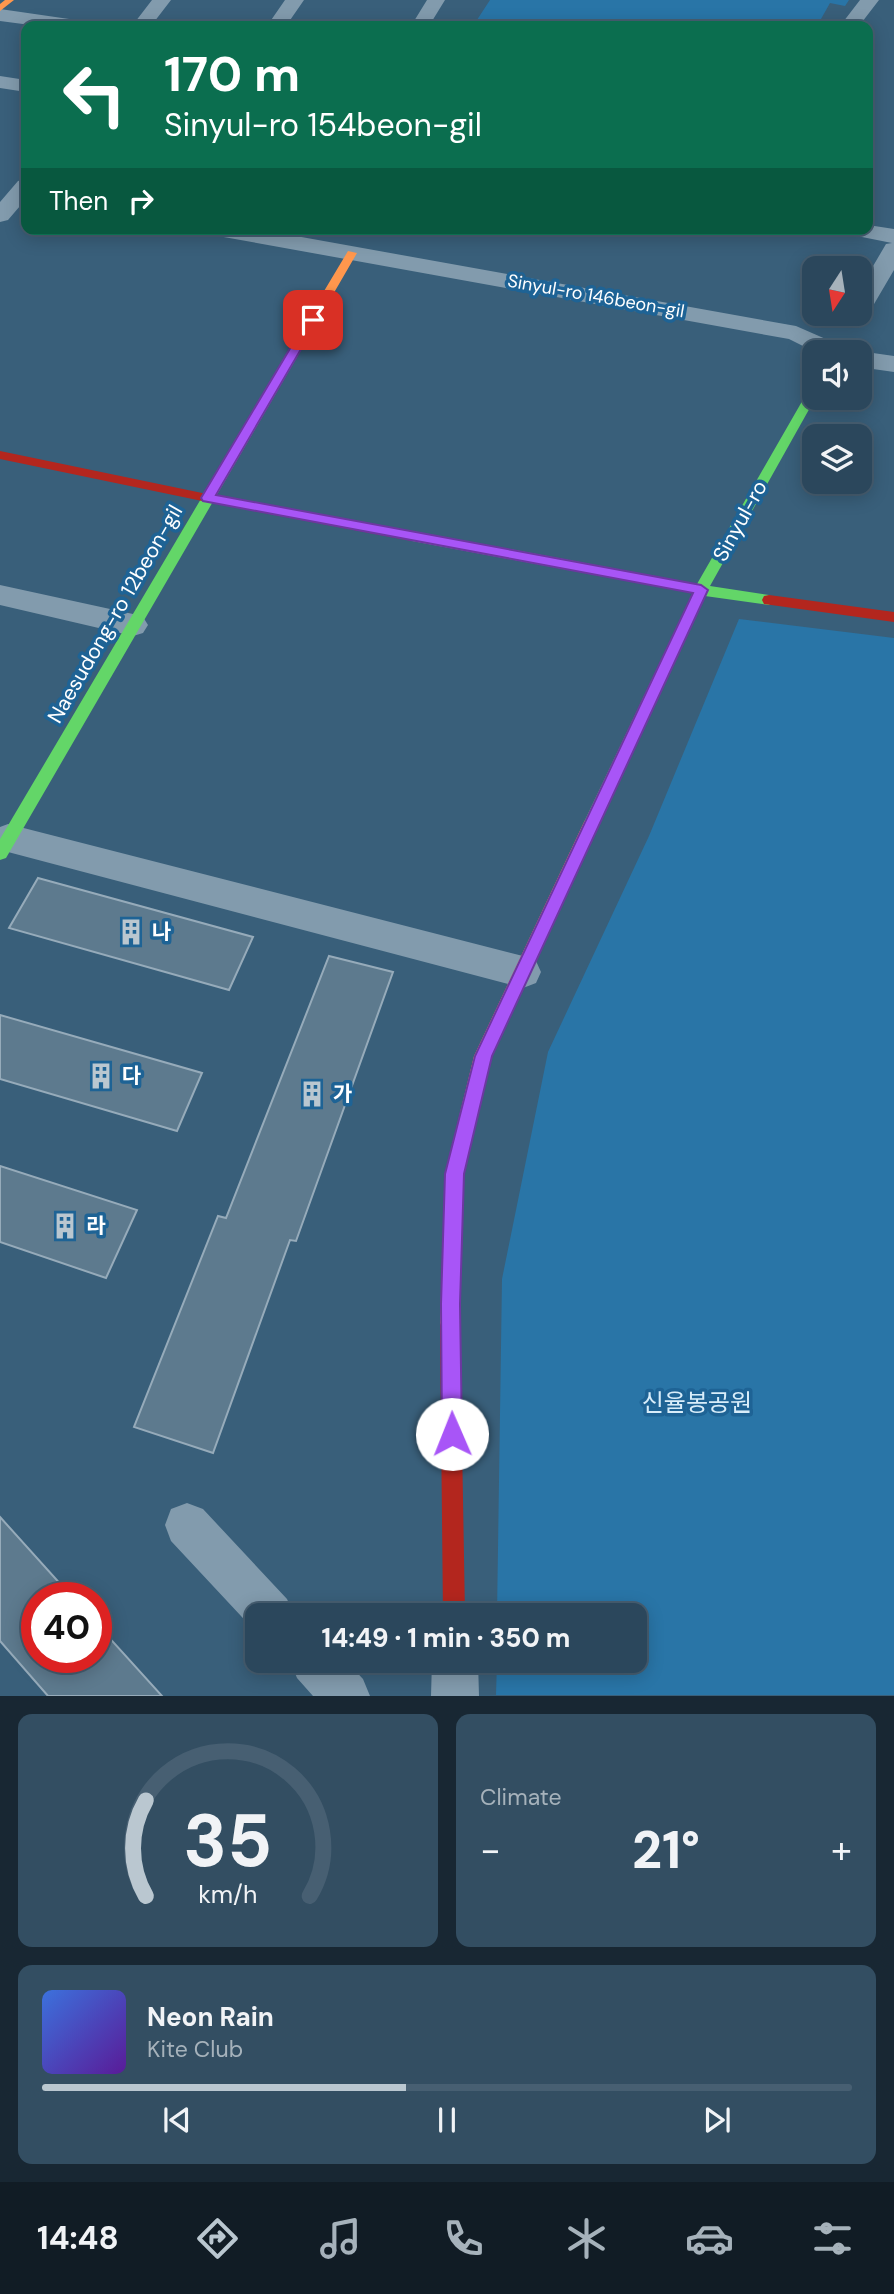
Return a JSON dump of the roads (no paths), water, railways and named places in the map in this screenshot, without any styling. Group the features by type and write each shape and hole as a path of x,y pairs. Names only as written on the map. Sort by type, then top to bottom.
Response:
{"street":[{"path":"0,8 10,0"},
{"path":"145,21 162,0"},
{"path":"280,21 295,0"},
{"path":"423,21 436,0"},
{"path":"853,21 870,0"},
{"path":"0,15 41,21"},
{"path":"0,82 21,85"},
{"path":"0,215 18,191"},
{"path":"873,232 894,236"},
{"name":"Sinyul-ro 146beon-gil","path":"252,235 796,333 811,340"},
{"path":"872,288 894,249"},
{"name":"Naesudong-ro 12beon-gil","path":"4,845 352,253"},
{"path":"872,361 894,364"},
{"name":"Sinyul-ro","path":"454,1603 450,1304 454,1174 484,1056 701,590 803,410"},
{"path":"0,455 208,498 701,590 894,617"},
{"path":"0,595 133,625"},
{"path":"4,845 523,972"},
{"path":"187,1525 260,1603"},
{"path":"325,1673 346,1696"},
{"path":"455,1673 455,1696"}],"place":[{"name":"나","path":"131,932"},
{"name":"다","path":"101,1076"},
{"name":"가","path":"312,1094"},
{"name":"라","path":"65,1226"}],"park label":[{"name":"신율봉공원","path":"697,1403"}]}
